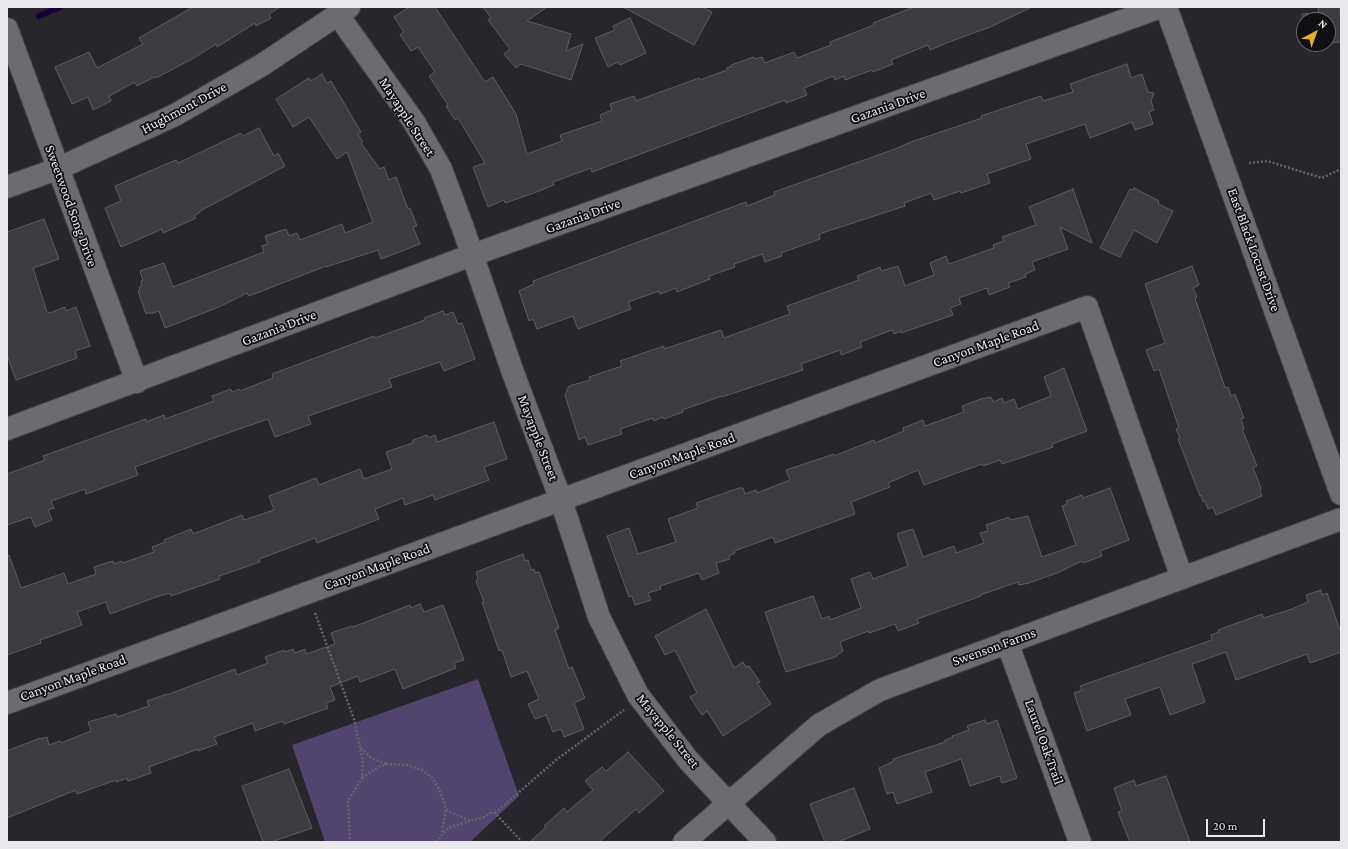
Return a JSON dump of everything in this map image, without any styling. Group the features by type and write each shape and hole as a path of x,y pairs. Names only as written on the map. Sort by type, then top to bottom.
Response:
{"street":[{"name":"Gazania Drive","path":"7,429 137,382 472,256 1161,7"},
{"name":"East Black Locust Drive","path":"1166,7 1341,494"},
{"name":"Mayapple Street","path":"344,11 414,122 441,169 512,370 561,500 600,617 638,696 689,761 765,842"},
{"name":"Hughmont Drive","path":"7,187 57,169 175,115 262,65 344,11"},
{"name":"Sweetwood Song Drive","path":"7,29 57,169 137,382"},
{"name":"Canyon Maple Road","path":"7,703 1087,307 1182,578"},
{"name":"Swenson Farms","path":"684,842 819,725 873,694 1007,642 1341,519"},
{"name":"Laurel Oak Trail","path":"1007,642 1080,842"}],"path":[{"path":"1249,163 1267,161 1322,178 1341,169"},
{"path":"315,610 354,719 363,768 362,778"},
{"path":"440,836 452,826 485,817 490,813 495,813 556,760 625,709"},
{"path":"360,747 371,758 386,764 407,765 422,770 428,774 441,792 446,808 444,826 436,842"},
{"path":"350,842 348,801 362,778 378,767 386,764"},
{"path":"446,808 453,814 470,821"},
{"path":"495,813 522,842"}],"shaded area":[{"path":"478,679 519,796 470,842 325,842 292,745"}],"building":[{"path":"193,7 280,7 269,14 271,18 256,26 255,23 217,47 216,44 158,77 152,78 137,86 135,82 109,96 111,101 93,110 88,97 72,104 55,67 89,52 97,68 143,44 139,38"},
{"path":"409,7 435,7 485,82 493,77 516,114 527,154 562,141 560,135 602,121 600,115 612,110 610,104 634,96 636,101 699,78 700,80 727,70 727,68 732,66 731,65 754,57 755,59 762,57 765,63 794,52 797,58 831,45 830,42 874,25 873,23 914,7 1032,7 990,27 930,50 928,45 891,60 893,64 873,72 872,70 845,80 844,76 835,80 833,76 804,88 807,95 786,103 785,100 592,172 591,168 553,182 554,185 534,193 505,203 504,200 488,207 473,167 485,163 458,118 455,120 446,106 448,105 429,76 435,72 418,47 411,51 400,35 404,32 394,17"},
{"path":"483,7 547,7 527,21 571,34 566,51 583,44 571,80 521,64 516,68 504,54 510,49 488,20 491,18"},
{"path":"623,7 702,7 712,12 694,45"},
{"path":"1318,7 1340,7 1341,42 1336,42 1336,12 1319,12"},
{"path":"630,18 646,53 620,65 618,62 608,67 595,38 615,30 613,26"},
{"path":"1127,64 1131,78 1142,74 1148,92 1154,93 1151,101 1154,110 1149,112 1153,124 1135,130 1132,122 1090,138 1085,124 1026,144 1031,159 987,174 990,183 934,200 931,193 904,203 905,206 822,233 819,235 820,239 781,253 782,256 765,262 762,254 734,264 735,267 709,276 710,279 677,292 676,288 660,294 659,291 628,302 631,309 578,329 573,316 537,329 533,319 529,321 519,291 534,284 533,281 746,202 747,206 775,195 774,192 982,118 981,116 1041,96 1043,101 1073,92 1070,84"},
{"path":"322,74 327,83 331,81 361,132 358,134 363,142 361,143 380,169 384,167 389,180 396,177 408,209 410,208 417,226 413,227 420,244 381,259 378,250 326,266 249,296 247,293 219,307 165,328 159,311 146,314 138,291 140,290 139,287 142,286 141,281 143,280 140,271 164,263 173,287 264,252 262,246 268,244 265,236 286,229 289,236 297,233 300,240 342,224 345,233 373,222 347,152 337,159 309,117 293,127 276,99 309,78 311,81"},
{"path":"259,128 274,156 278,153 285,166 200,211 194,216 196,218 163,233 162,229 121,247 105,208 121,201 115,186 176,160 178,163 241,133 243,136"},
{"path":"1134,188 1159,201 1158,204 1173,211 1157,243 1134,230 1120,257 1100,248 1130,189 1133,190"},
{"path":"1073,189 1092,243 1060,227 1068,249 1032,262 1035,270 1025,274 1026,277 1008,283 1010,287 989,295 987,288 959,298 961,304 950,308 953,315 901,333 901,331 894,334 892,330 860,342 862,347 841,355 840,350 801,364 803,370 682,410 683,412 664,419 663,417 654,421 653,418 620,429 622,434 588,445 585,437 579,440 565,395 569,386 590,380 589,377 622,366 620,361 664,346 664,349 721,330 724,338 790,314 787,306 859,280 857,276 880,267 881,271 898,266 905,286 934,275 930,263 946,256 949,264 994,248 993,245 1004,241 1002,237 1036,225 1029,207"},
{"path":"44,219 59,259 33,268 47,312 50,313 65,307 66,311 76,307 90,346 75,351 77,358 16,380 7,355 7,232"},
{"path":"1192,266 1199,285 1193,288 1197,297 1195,298 1225,388 1228,387 1231,396 1235,394 1244,418 1241,419 1244,429 1242,429 1257,466 1253,468 1261,488 1260,491 1262,496 1216,515 1213,507 1208,509 1205,501 1203,502 1201,495 1200,496 1178,439 1180,438 1176,429 1179,428 1159,369 1154,371 1146,350 1165,343 1145,284"},
{"path":"443,311 445,315 453,312 458,324 462,323 475,359 444,371 440,362 389,379 392,387 308,416 311,424 275,437 268,419 219,436 135,467 138,475 86,494 85,489 51,501 54,508 48,510 52,520 35,527 31,517 7,525 7,474 45,460 43,456 146,419 146,422 164,415 165,419 214,401 212,396 231,389 232,392 239,389 240,391 273,378 272,374 374,336 375,338 425,320 424,318"},
{"path":"1064,368 1087,431 1052,444 1053,447 1002,464 1000,460 983,466 982,464 924,485 918,470 888,483 890,487 851,502 855,514 775,543 773,537 734,551 735,553 729,556 730,559 716,563 719,573 702,580 699,573 660,586 661,589 648,593 651,600 635,605 632,596 629,597 607,536 629,528 638,554 676,542 668,519 698,508 696,503 739,488 743,488 745,494 756,490 757,493 790,480 786,470 834,454 834,456 874,440 875,443 904,431 903,428 923,420 925,426 964,412 962,406 981,399 991,397 993,402 1002,398 1004,403 1014,399 1018,409 1051,396 1044,377"},
{"path":"494,422 507,459 484,467 489,480 435,500 433,495 405,505 403,498 375,509 379,519 317,543 315,538 259,559 260,562 219,576 220,579 171,596 170,593 156,597 110,614 106,602 77,612 82,625 40,640 41,643 7,655 7,556 9,555 21,588 64,573 68,584 96,574 94,567 113,561 114,564 122,561 123,563 154,552 152,547 165,542 164,540 191,529 193,534 242,515 244,520 274,510 269,496 316,478 319,485 360,469 364,479 392,469 386,452 413,443 413,440 427,435 428,438 435,435 437,442"},
{"path":"1110,488 1129,540 1100,551 1102,556 1083,563 1082,561 1057,573 1029,583 1019,585 1018,582 980,595 981,596 917,619 919,623 898,631 895,624 869,633 868,631 840,642 843,651 835,657 786,672 765,612 813,596 822,619 829,616 830,620 861,608 851,579 870,572 873,579 908,566 897,534 913,529 923,557 954,546 956,553 984,543 980,533 988,531 986,525 1009,517 1010,520 1028,516 1042,557 1076,545 1062,506 1067,504 1066,501 1082,495 1083,498"},
{"path":"523,554 525,561 528,560 531,570 534,569 535,573 539,572 559,628 555,630 569,669 572,667 585,698 574,703 584,729 564,737 561,729 553,732 546,715 535,719 528,704 539,699 527,671 511,677 502,650 499,651 476,581 478,578 476,572"},
{"path":"1321,590 1322,595 1327,593 1341,633 1341,652 1310,663 1307,654 1236,680 1226,652 1192,664 1205,702 1170,715 1160,687 1125,699 1131,715 1087,731 1074,693 1082,690 1080,686 1212,640 1211,635 1219,632 1218,630 1262,614 1264,618 1292,609 1308,602 1306,595"},
{"path":"420,604 424,612 443,605 464,660 454,663 456,668 403,689 395,669 360,682 358,676 330,687 335,700 326,703 328,708 284,724 283,721 255,731 253,723 214,737 217,744 198,751 198,749 149,767 151,773 128,781 127,778 116,782 116,780 77,794 76,790 7,818 7,751 40,738 47,737 49,745 60,741 61,743 91,731 88,722 116,714 117,717 149,706 147,701 235,669 237,675 268,663 265,657 284,650 285,652 293,649 295,653 305,649 306,654 335,644 331,633 352,626 353,627 410,605 411,608"},
{"path":"706,609 734,668 743,662 746,667 749,666 760,682 757,683 771,704 723,736 707,711 702,715 690,697 697,693 675,650 665,655 655,636"},
{"path":"985,720 987,724 997,720 1017,778 1002,783 1000,776 970,786 961,759 925,772 932,792 897,804 893,792 887,794 879,768 894,761 893,759 945,742 945,740 953,737 952,736 969,730 967,726"},
{"path":"628,752 664,791 639,813 636,809 599,842 530,842 546,827 544,826 564,808 567,812 593,790 585,781 602,767 606,771"},
{"path":"289,769 312,828 271,842 263,842 242,786"},
{"path":"1166,776 1190,842 1130,842 1118,812 1122,811 1114,788 1134,780 1136,786"},
{"path":"854,788 870,829 838,842 825,842 810,804"}],"waterway":[{"path":"39,16 60,7"}]}
